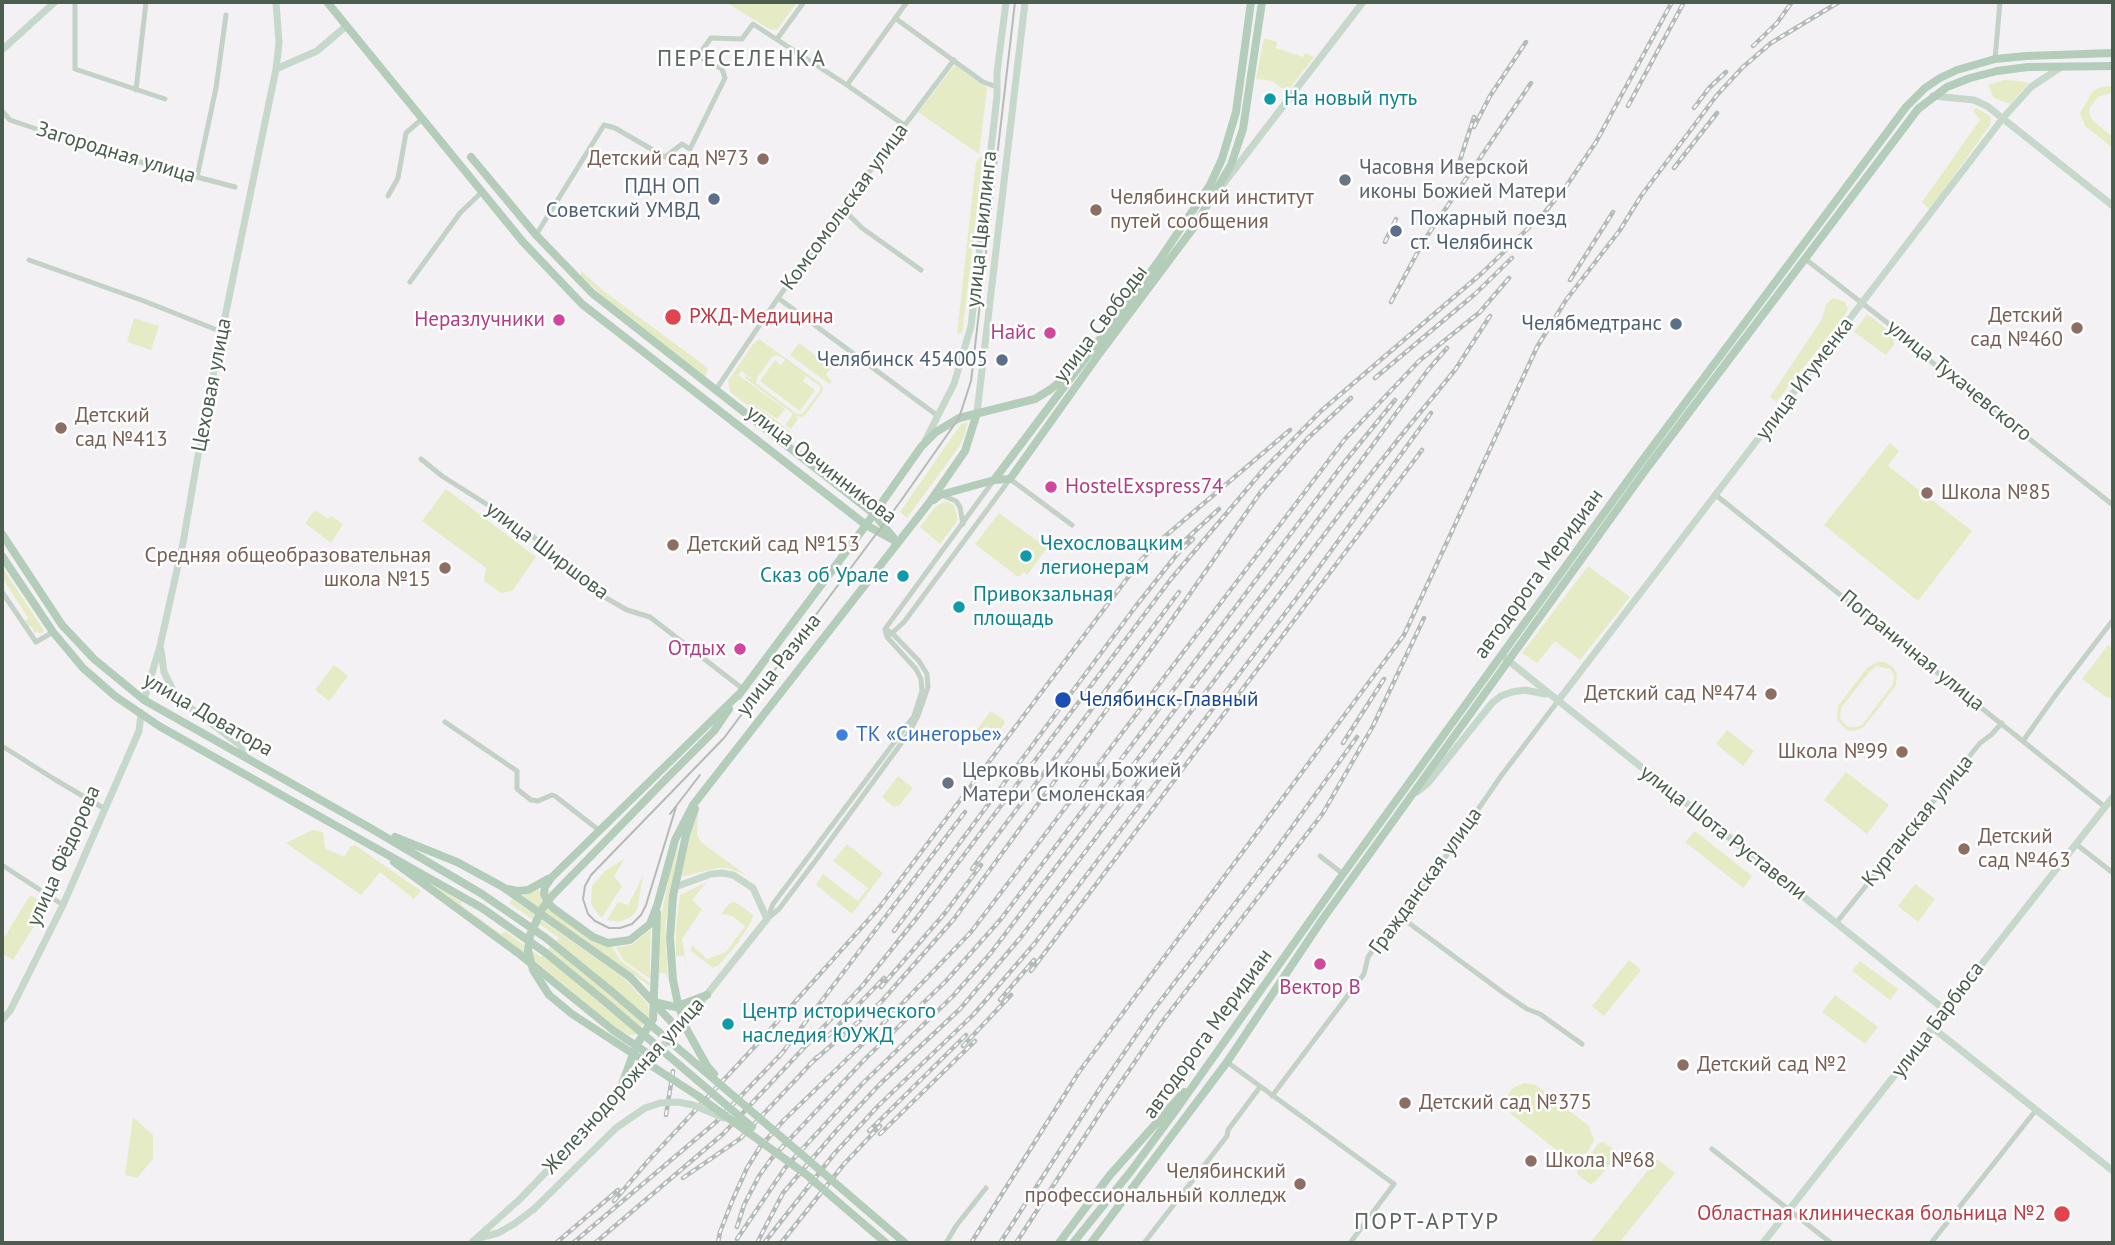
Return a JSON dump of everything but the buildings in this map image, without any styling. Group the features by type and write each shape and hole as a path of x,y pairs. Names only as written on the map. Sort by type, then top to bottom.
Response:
{"main road":[{"path":"2,50 55,2"},
{"name":"Цеховая улица","path":"144,700 160,646 183,543 222,332 276,69 279,43 276,2"},
{"name":"улица Овчинникова","path":"327,2 539,260 582,304 866,525 897,542"},
{"name":"улица Цвиллинга","path":"921,447 958,373 971,326 1006,2"},
{"name":"улица Цвиллинга","path":"977,413 1025,2"},
{"name":"улица Свободы","path":"994,481 1210,185 1222,159 1236,112 1251,2"},
{"name":"улица Свободы","path":"1010,479 1215,196 1231,165 1243,128 1262,2"},
{"path":"1215,196 1363,2"},
{"path":"276,69 317,51 346,26"},
{"name":"автодорога Меридиан","path":"1091,1243 1227,1062 1318,926 1413,795 1641,462 1906,107 1925,88 1957,70 1996,60 2039,55 2113,53"},
{"name":"автодорога Меридиан","path":"1073,1243 1131,1171 1343,874 1906,123 1933,96 1970,78 2028,67 2113,66"},
{"name":"улица Игуменка","path":"1555,699 1717,496 2003,118 2031,87 2061,67"},
{"path":"997,87 1015,89"},
{"path":"1933,96 1974,100 2003,118 2113,206"},
{"path":"1243,128 1253,134 1265,130"},
{"name":"улица Овчинникова","path":"471,157 536,235 592,293 874,514 897,542"},
{"name":"улица Разина","path":"811,1178 743,1127 561,1005 540,983 530,959 530,935 551,897 713,731 921,447 947,424 1035,398 1051,389 1079,366"},
{"name":"улица Разина","path":"698,799 929,503 965,451 977,413"},
{"path":"929,503 940,495 1010,479"},
{"name":"улица Доватора","path":"2,534 62,625 94,659 144,700 372,829"},
{"name":"улица Доватора","path":"2,556 53,632 83,668 115,696 159,726 369,844"},
{"path":"160,646 164,672 173,690 192,709 240,745 246,758"},
{"name":"улица Шота Руставели","path":"1505,659 1945,1010"},
{"path":"1413,795 1432,778 1492,703 1501,696 1525,690 1555,699"},
{"path":"698,799 675,840 650,924 637,937 624,942 603,942 548,903 544,890 551,878 742,691"},
{"name":"улица Фёдорова","path":"2,1020 10,1011 63,905 139,731 144,700"},
{"name":"улица Барбюса","path":"1763,1243 2113,797"},
{"path":"698,799 686,835 675,887 670,930 673,980 682,1018 707,1066 778,1134"},
{"path":"372,829 449,859 503,887 630,977 678,1028"},
{"path":"372,829 455,877 520,919 610,990 906,1243"},
{"path":"369,844 482,908 546,953 886,1243"},
{"path":"369,844 518,953 614,1031 653,1057"},
{"path":"675,887 711,874 733,876 753,888 767,919"},
{"path":"503,887 522,891 551,878"},
{"path":"617,1098 636,1046 653,1019 657,906"},
{"name":"Железнодорожная улица","path":"475,1241 520,1199 617,1098 707,995 767,919"},
{"path":"654,1002 675,1007 707,995"},
{"path":"1933,1028 2113,1171"},
{"path":"1059,1243 1110,1175 1212,1059"},
{"path":"475,1241 498,1233 534,1209 616,1128 652,1105 685,1103 706,1109 743,1127"},
{"path":"1097,1243 1104,1226"}],"street":[{"path":"75,2 75,69 165,99"},
{"path":"136,90 146,2"},
{"path":"777,40 804,2"},
{"path":"847,85 907,2"},
{"path":"1996,60 1998,4"},
{"path":"197,177 216,88 226,15"},
{"path":"895,18 983,82 997,87"},
{"path":"536,235 604,125 615,128 665,157 682,144 690,149 725,78 722,69 703,59 703,49 711,38 742,39 752,24 904,125"},
{"name":"Комсомольская улица","path":"715,391 778,298 954,60"},
{"name":"Загородная улица","path":"2,111 10,120 147,164 235,187"},
{"path":"388,196 398,178 406,133 422,119"},
{"path":"410,282 460,213 482,192"},
{"path":"843,209 862,228 921,270"},
{"name":"улица Тухачевского","path":"1804,258 1908,338 1928,360 2113,505"},
{"path":"29,260 145,301 222,332"},
{"path":"778,298 938,416"},
{"name":"улица Ширшова","path":"421,459 442,476 513,521 601,595 627,610 650,617 742,691"},
{"path":"1010,479 1072,525"},
{"name":"улица Свободы","path":"994,481 885,629 889,635 904,622 1010,479"},
{"path":"940,495 956,501 963,524"},
{"name":"Пограничная улица","path":"1717,496 2105,807"},
{"path":"948,544 956,550"},
{"path":"2,592 36,642 53,632"},
{"path":"2023,741 2113,620"},
{"name":"Железнодорожная улица","path":"767,919 773,904 914,716 922,691 921,678 889,635"},
{"name":"Гражданская улица","path":"1272,1096 1364,974 1368,957 1444,859 1555,699"},
{"path":"445,722 517,771 517,789 531,800 538,801 555,796 600,831"},
{"name":"Курганская улица","path":"1837,922 1980,743 1992,736 2002,723"},
{"path":"2,746 105,809"},
{"path":"2076,844 2113,873"},
{"path":"1320,856 1343,874"},
{"path":"2,865 63,905"},
{"path":"1398,915 1505,994 1527,1009 1540,1014 1582,1044"},
{"path":"1227,1062 1394,1184 1350,1243"},
{"path":"1144,1243 1227,1136 1228,1130 1260,1087"},
{"path":"1931,1243 2036,1110"},
{"path":"1713,1149 1831,1243"},
{"path":"946,1243 986,1188"}],"green space":[{"path":"726,2 797,2 777,30 769,29"},
{"path":"1264,38 1277,42 1276,48 1303,57 1305,53 1314,57 1287,92 1272,81 1256,79"},
{"path":"955,65 987,88 979,154 918,112"},
{"path":"2004,80 2029,83 2010,104 1994,98 1988,85"},
{"path":"2113,86 2113,93 2099,96 2090,107 2089,113 2093,121 2113,137 2113,148 2085,126 2080,113 2093,91"},
{"path":"1977,108 1991,117 1990,125 1930,210 1922,202 1980,120 1973,110"},
{"path":"983,155 963,328 962,333 957,334 976,162"},
{"path":"581,271 605,292 708,368 705,377 609,302 581,276"},
{"path":"1833,298 1845,302 1848,309 1845,315 1776,402 1770,397 1822,319 1826,304"},
{"path":"1867,314 1893,334 1894,345 1886,355 1854,332"},
{"path":"134,318 159,326 151,350 127,342"},
{"path":"759,339 823,387 806,414 802,417 795,416 798,419 791,429 785,425 793,414 745,378 746,376 753,380 742,371 738,375 785,409 777,419 747,398 791,432 788,436 730,392 728,381","holes":["777,355 785,360 781,365 775,360 760,381 800,411 815,390 803,381 806,376 820,386 820,391 802,414 797,414 756,383 772,357"]},
{"path":"799,343 831,367 826,375 832,381 829,384 790,355"},
{"path":"968,422 959,447 907,518 900,512 961,424"},
{"path":"1890,443 1899,451 1888,466 1972,531 1918,601 1824,525"},
{"path":"446,489 536,557 512,591 501,593 484,581 486,568 422,521"},
{"path":"945,501 954,505 958,520 940,544 920,527 935,507"},
{"path":"315,510 328,519 331,516 343,524 331,543 305,523"},
{"path":"999,513 1047,548 1027,575 1024,572 1018,577 975,544"},
{"path":"1588,566 1630,597 1580,660 1555,641 1537,663 1522,653"},
{"path":"2,567 43,629 43,633 32,632 34,631 31,626 28,627 25,621 28,618 2,577"},
{"path":"2108,645 2113,649 2113,698 2106,697 2082,679"},
{"path":"1877,662 1885,662 1893,667 1897,674 1896,685 1864,727 1854,731 1846,730 1837,720 1838,706 1867,668","holes":["1877,666 1890,669 1894,675 1893,684 1862,725 1848,727 1840,719 1841,708 1870,671"]},
{"path":"334,665 348,676 329,701 315,690"},
{"path":"991,711 1005,723 989,743 974,733"},
{"path":"1727,730 1754,751 1743,766 1716,744"},
{"path":"1846,772 1889,805 1867,834 1824,800"},
{"path":"898,776 913,788 899,806 893,806 882,797"},
{"path":"698,814 697,835 702,843 746,875 727,868 717,868 681,877 689,839"},
{"path":"312,830 323,832 325,848 344,857 350,847 355,845 421,891 414,899 380,872 361,895 286,843"},
{"path":"1695,831 1752,876 1743,888 1685,842"},
{"path":"679,842 665,927 668,982 666,973 658,973 659,927"},
{"path":"847,844 883,873 852,914 816,885 823,874 858,901 868,888 833,861"},
{"path":"625,858 614,876 622,886 600,917 591,904 592,886 605,871"},
{"path":"643,876 637,910 620,922 607,920 618,902 628,905"},
{"path":"707,882 692,900 702,909 682,939 687,970 684,956 676,956 680,895"},
{"path":"429,883 462,902 461,905 501,934 505,931 541,957 559,938 509,903 512,899 624,978 647,1003 650,1015 635,1035 620,1031 545,969"},
{"path":"1915,884 1935,899 1918,922 1898,906"},
{"path":"539,889 543,903 549,910 596,943 612,947 620,960 650,983 651,987 522,896"},
{"path":"30,895 47,905 13,960 2,953 2,941"},
{"path":"735,902 753,915 751,922 737,944 719,965 713,968 691,951 692,945 707,959 726,952 745,926 732,916 721,914 730,903"},
{"path":"651,929 650,979 623,960 616,947 632,945"},
{"path":"1629,960 1641,970 1604,1016 1592,1006"},
{"path":"1860,961 1898,989 1890,1000 1852,971"},
{"path":"1835,995 1878,1027 1865,1044 1822,1012"},
{"path":"1524,1083 1536,1085 1589,1126 1594,1140 1587,1153 1576,1158 1564,1156 1512,1115 1507,1104 1508,1095 1513,1088"},
{"path":"133,1117 153,1135 153,1159 137,1178 125,1175"},
{"path":"1603,1142 1615,1150 1617,1156 1595,1182 1590,1184 1578,1175 1577,1171 1599,1143"},
{"path":"1657,1159 1675,1173 1619,1243 1590,1243"}],"tram line":[{"path":"676,807 641,915 632,924 620,928 609,928 595,921 588,914 583,899 585,886 591,875 724,738 900,502 959,418 971,381 1015,2"},
{"path":"670,814 700,775"}],"railway":[{"path":"595,1243 723,1134 863,985 919,915 1171,579 1264,469 1321,411 1482,273 1545,212 1596,142 1672,2"},
{"path":"1628,106 1684,2"},
{"path":"1753,46 1777,23 1792,2"},
{"path":"971,1243 1079,1072 1404,635 1537,347 1566,300 1717,95 1743,67 1771,43 1839,2"},
{"path":"1474,127 1490,96 1526,42"},
{"path":"1694,108 1726,72"},
{"path":"1391,302 1423,242 1531,83"},
{"path":"1674,168 1717,113"},
{"path":"1458,166 1474,117"},
{"path":"1570,280 1613,212"},
{"path":"1385,242 1396,219"},
{"path":"1375,378 1475,294 1512,258"},
{"path":"718,1243 733,1199 760,1147 971,932 1345,439 1419,361 1480,312 1509,278"},
{"path":"757,1243 783,1193 836,1131 880,1084 960,1009 1021,937 1345,507 1455,370 1490,316"},
{"path":"737,1239 785,1168 863,1083 953,996 990,954 1447,348"},
{"path":"810,1064 881,1002 954,919 1162,634 1260,493 1308,438 1351,398"},
{"path":"737,1227 744,1205 772,1158 865,1059 946,981 1001,919 1343,464 1395,400"},
{"path":"764,1243 834,1154 878,1106 973,1015 1035,943 1296,599 1431,413"},
{"path":"614,1201 879,908 1141,560 1163,538 1290,430"},
{"path":"1031,971 1422,450"},
{"path":"1183,542 1219,509"},
{"path":"894,931 1136,606 1178,553 1193,539"},
{"path":"972,869 1179,592"},
{"path":"1016,1243 1162,1022 1323,813 1373,726 1424,618"},
{"path":"1343,743 1384,679"},
{"path":"1000,1243 1152,1012 1272,855 1357,737"},
{"path":"779,1057 965,812"},
{"path":"881,987 945,913 981,865"},
{"path":"1000,1000 1034,960"},
{"path":"828,1036 884,978"},
{"path":"963,1046 1011,995"},
{"path":"869,1131 966,1035"},
{"path":"880,1134 975,1041"},
{"path":"573,1243 716,1122 784,1051"},
{"path":"683,1178 741,1138 817,1057"},
{"path":"666,1115 673,1071"},
{"path":"781,1243 844,1164 880,1126"},
{"path":"556,1243 618,1190"}],"place":[{"name":"На новый путь","path":"1270,99"},
{"name":"Детский сад №73","path":"763,159"},
{"name":"Часовня Иверской иконы Божией Матери","path":"1345,180"},
{"name":"ПДН ОП Советский УМВД","path":"714,199"},
{"name":"Челябинский институт путей сообщения","path":"1096,210"},
{"name":"Пожарный поезд ст. Челябинск","path":"1396,231"},
{"name":"РЖД-Медицина","path":"673,317"},
{"name":"Неразлучники","path":"559,320"},
{"name":"Челябмедтранс","path":"1676,324"},
{"name":"Детский сад №460","path":"2077,328"},
{"name":"Найс","path":"1050,333"},
{"name":"Челябинск 454005","path":"1002,360"},
{"name":"Детский сад №413","path":"61,428"},
{"name":"HostelExspress74","path":"1051,487"},
{"name":"Школа №85","path":"1927,493"},
{"name":"Детский сад №153","path":"673,545"},
{"name":"Чехословацким легионерам","path":"1026,556"},
{"name":"Средняя общеобразовательная школа №15","path":"445,568"},
{"name":"Сказ об Урале","path":"903,576"},
{"name":"Привокзальная площадь","path":"959,607"},
{"name":"Отдых","path":"740,649"},
{"name":"Детский сад №474","path":"1771,694"},
{"name":"Челябинск-Главный","path":"1063,700"},
{"name":"ТК «Синегорье»","path":"842,735"},
{"name":"Школа №99","path":"1902,752"},
{"name":"Церковь Иконы Божией Матери Смоленская","path":"948,783"},
{"name":"Детский сад №463","path":"1964,849"},
{"name":"Вектор В","path":"1320,964"},
{"name":"Центр исторического наследия ЮУЖД","path":"728,1024"},
{"name":"Детский сад №2","path":"1683,1065"},
{"name":"Детский сад №375","path":"1405,1103"},
{"name":"Школа №68","path":"1531,1161"},
{"name":"Челябинский профессиональный колледж","path":"1300,1184"},
{"name":"Областная клиническая больница №2","path":"2062,1214"}],"district":[{"name":"ПЕРЕСЕЛЕНКА","path":"742,59"},
{"name":"ПОРТ-АРТУР","path":"1427,1222"}]}
